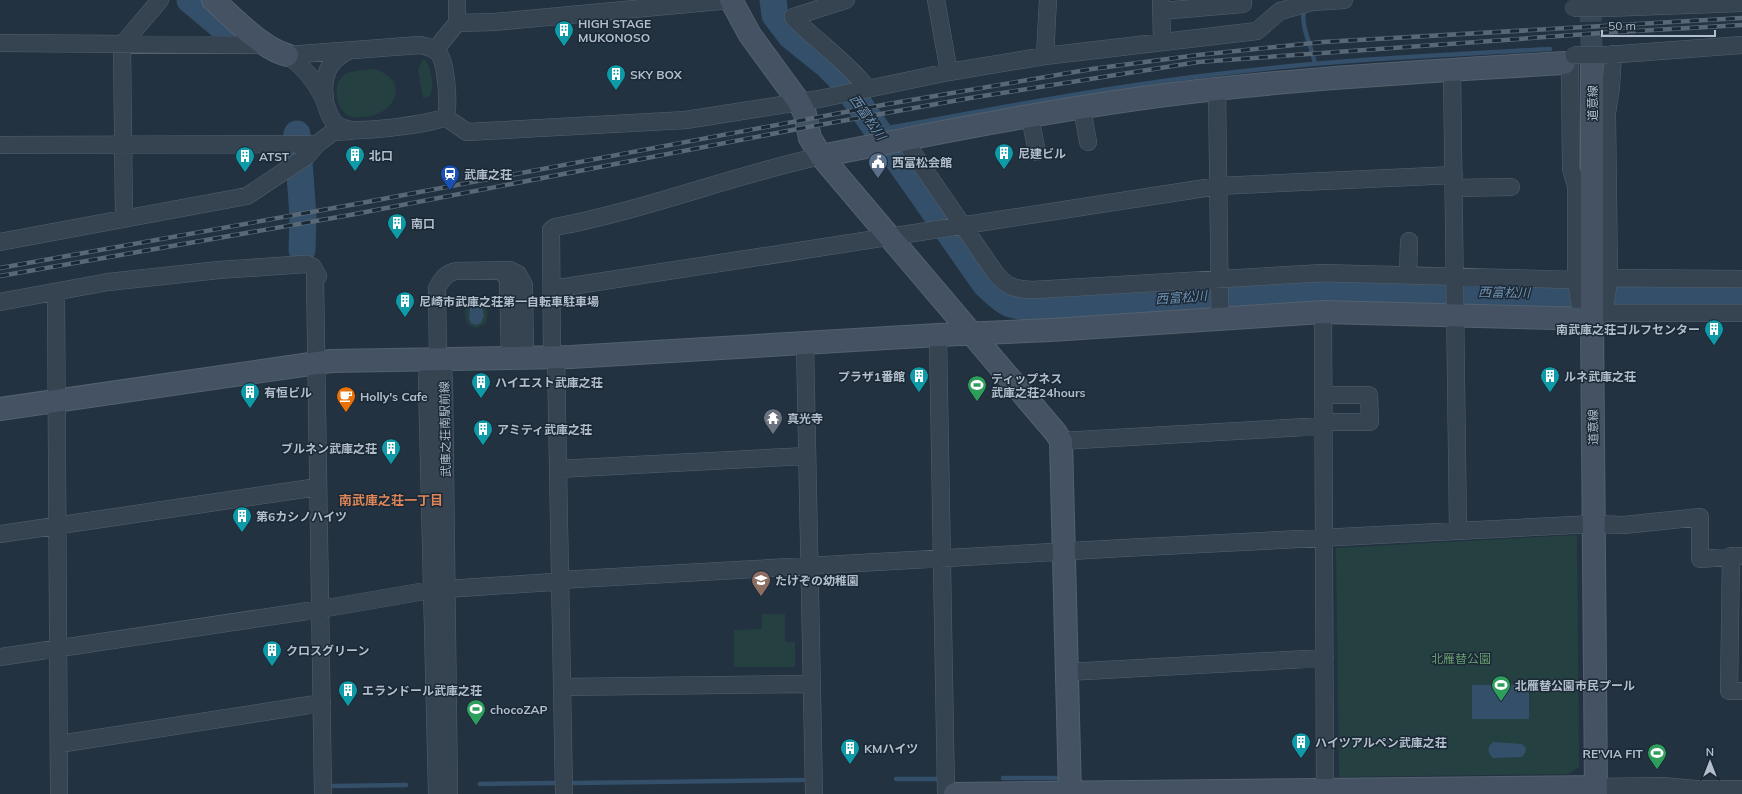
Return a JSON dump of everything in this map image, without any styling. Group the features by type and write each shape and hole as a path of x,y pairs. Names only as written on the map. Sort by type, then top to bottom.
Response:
{"street":[{"path":"124,218 122,44 160,0"},
{"path":"213,0 249,45"},
{"path":"435,50 457,23 457,0"},
{"path":"457,23 494,22 731,0 750,35 799,102 806,114 810,138 821,156 1056,433 1061,441 1070,794"},
{"path":"846,0 793,17 861,80 864,90"},
{"path":"936,0 949,72"},
{"path":"1045,56 1048,0"},
{"path":"1162,41 1161,5 1243,4 1243,0"},
{"path":"445,117 467,132 686,120 828,97 949,72 1045,56 1257,31 1280,11 1312,2 1344,0"},
{"path":"1572,4 1610,5 1742,3"},
{"path":"0,43 249,45 286,55 420,45 435,50 440,55 444,67 448,107 445,117"},
{"path":"564,794 558,469 551,230 555,227 595,220 746,175 821,156 891,142 1136,99 1217,89 1372,75 1452,70 1742,46"},
{"path":"348,51 335,59 326,72 324,93 328,113 336,124 358,131"},
{"path":"286,55 306,69 316,84 326,105"},
{"name":"道意線","path":"1586,58 1594,310 1596,790"},
{"path":"1452,70 1458,531"},
{"path":"1217,89 1220,312"},
{"path":"1082,108 1088,142"},
{"path":"0,242 247,196 293,165 333,132 358,131 429,122 445,117"},
{"path":"1030,117 1037,152"},
{"path":"891,142 950,228 1005,284 1017,290 1219,283 1323,273 1408,275 1455,280 1593,283 1742,279"},
{"path":"0,145 292,144 312,148"},
{"path":"552,289 1218,186 1454,182 1510,187"},
{"path":"1408,275 1409,241"},
{"path":"0,302 108,282 219,270 307,264 313,268 318,276 315,277 323,794"},
{"name":"武庫之荘南駅前線","path":"437,794 439,590 444,382 443,369 438,359 438,288 442,280 449,273 456,271 501,270 508,280 517,358"},
{"path":"56,292 59,794"},
{"path":"0,410 331,360 554,358 970,333 1051,330 1220,312 1594,310 1742,313"},
{"path":"1313,791 1325,658 1323,312"},
{"path":"938,335 946,794"},
{"path":"805,343 814,794"},
{"path":"1061,441 1370,422 1369,394 1324,395"},
{"path":"558,469 807,456"},
{"path":"0,534 318,487"},
{"path":"0,657 439,590 553,582 560,580 1325,537 1594,524 1624,525 1700,517 1700,559 1736,556 1729,691 1742,691"},
{"name":"武庫之荘南駅前線","path":"439,590 449,794"},
{"path":"1067,672 1325,658"},
{"path":"562,687 811,684"},
{"path":"59,744 322,704"},
{"path":"955,794 1596,790 1662,786 1695,791 1742,789"}],"green space":[{"path":"423,59 426,61 430,70 432,87 430,96 423,98 418,70"},
{"path":"374,69 385,74 392,80 396,88 395,96 391,104 385,110 375,115 351,117 342,110 337,98 340,79 344,75 351,72"},
{"path":"474,299 485,304 487,308 487,320 485,324 476,328 472,327 467,322 465,316 466,305","holes":["472,303 482,305 484,316 481,323 470,322"]},
{"name":"北雁替公園","path":"1577,535 1579,767 1568,774 1339,777 1336,548"},
{"path":"762,614 785,614 785,642 795,642 795,667 734,667 734,630 762,629"}],"water":[{"path":"476,302 482,305 484,316 481,323 476,325 471,323 469,318 470,306"},
{"name":"北雁替公園市民プール","path":"1472,685 1529,685 1529,719 1472,719"},
{"path":"1493,742 1522,744 1526,748 1525,753 1522,757 1493,758 1488,750"}],"waterway":[{"path":"190,0 233,36"},
{"name":"西富松川","path":"773,0 775,15 791,36 827,65 842,80 986,285 1002,299 1011,304 1031,307 1321,288 1742,297"},
{"path":"1304,8 1303,15 1305,29 1315,64"},
{"path":"878,130 1096,91 1183,78 1267,68 1348,61 1550,49"},
{"path":"297,134 303,216 302,250"},
{"path":"1003,778 1058,778"},
{"path":"896,779 937,779"},
{"path":"574,783 803,780"},
{"path":"480,784 554,783"},
{"path":"333,786 406,785"}],"tunnel":[{"path":"1590,0 1592,60"}],"railway":[{"path":"0,268 356,204 888,104 1092,69 1198,55 1323,42 1742,18"},
{"path":"0,276 350,215 808,127 970,98 1198,62 1601,33 1742,25"}],"place":[{"name":"HIGH STAGE MUKONOSO","path":"564,47"},
{"name":"SKY BOX","path":"616,91"},
{"name":"尼建ビル","path":"1004,170"},
{"name":"北口","path":"355,172"},
{"name":"ATST","path":"245,173"},
{"name":"西富松会館","path":"878,179"},
{"name":"武庫之荘","path":"450,191"},
{"name":"南口","path":"397,240"},
{"name":"尼崎市武庫之荘第一自転車駐車場","path":"405,318"},
{"name":"南武庫之荘ゴルフセンター","path":"1714,346"},
{"name":"プラザ1番館","path":"919,393"},
{"name":"ルネ武庫之荘","path":"1550,393"},
{"name":"ハイエスト武庫之荘","path":"481,399"},
{"name":"ティップネス 武庫之荘24hours","path":"977,402"},
{"name":"有恒ビル","path":"250,409"},
{"name":"Holly's Cafe","path":"346,413"},
{"name":"真光寺","path":"773,435"},
{"name":"アミティ武庫之荘","path":"483,446"},
{"name":"ブルネン武庫之荘","path":"391,465"},
{"name":"第6カシノハイツ","path":"242,533"},
{"name":"たけぞの幼稚園","path":"761,597"},
{"name":"クロスグリーン","path":"272,667"},
{"name":"北雁替公園市民プール","path":"1501,702"},
{"name":"エランドール武庫之荘","path":"348,707"},
{"name":"chocoZAP","path":"476,726"},
{"name":"ハイツアルペン武庫之荘","path":"1301,759"},
{"name":"KMハイツ","path":"850,765"},
{"name":"RE'VIA FIT","path":"1657,770"}],"district":[{"name":"南武庫之荘一丁目","path":"391,500"}]}
